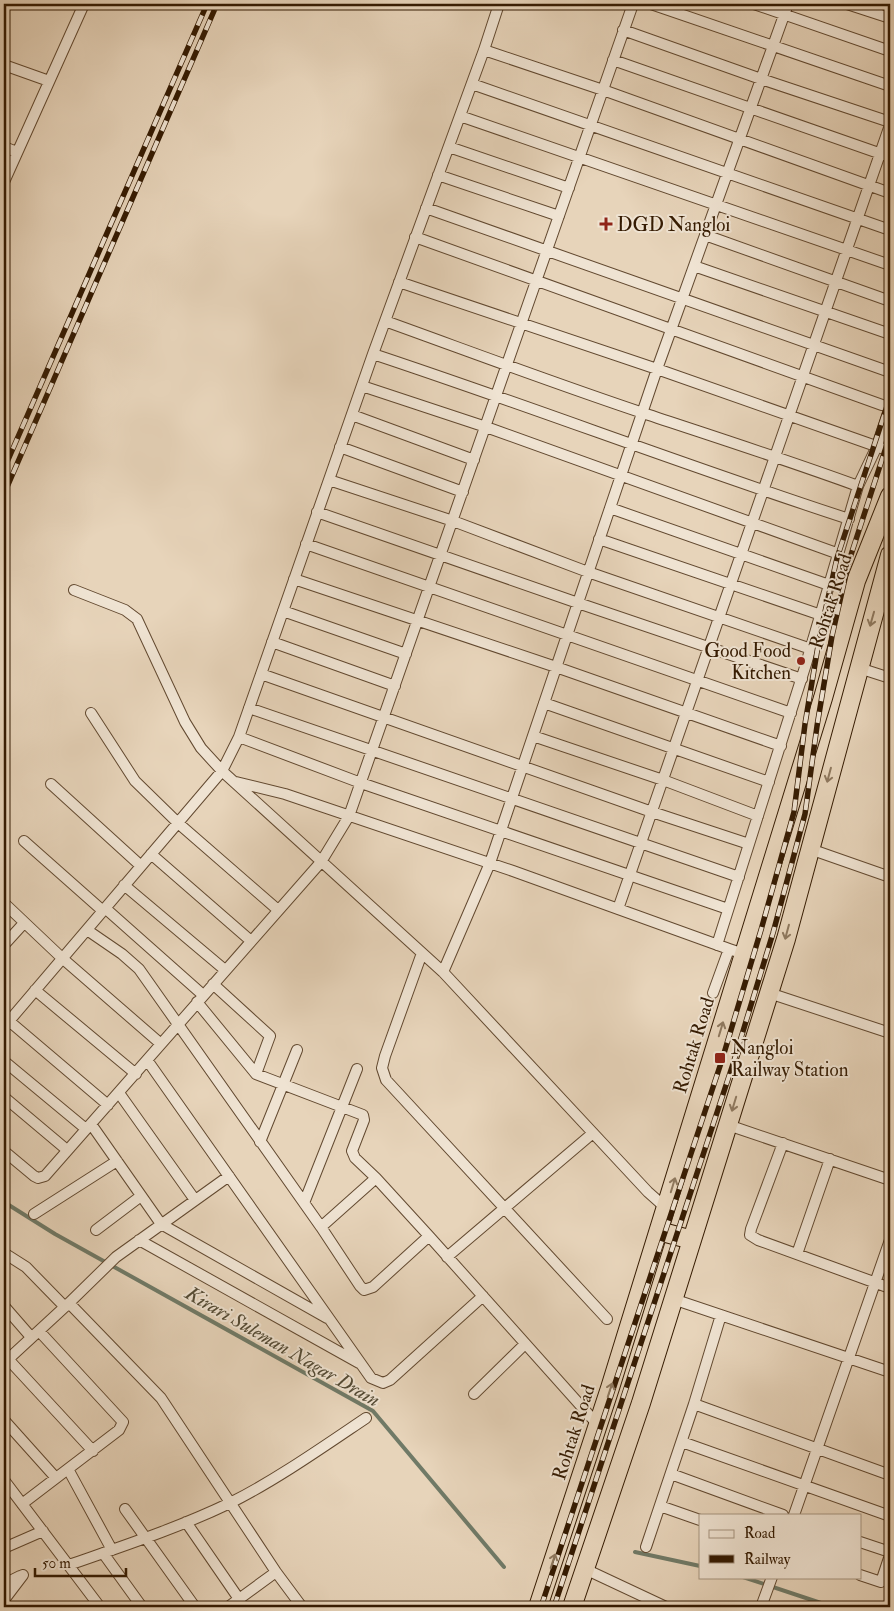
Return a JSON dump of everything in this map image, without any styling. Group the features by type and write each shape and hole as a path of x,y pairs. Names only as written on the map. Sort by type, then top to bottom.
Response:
{"highway":[{"name":"Rohtak Road","path":"538,1607 598,1425 666,1208 736,951 823,698 856,581 890,496"},
{"path":"572,1607 641,1403 786,939 890,555"},
{"path":"659,1231 692,1240"}],"street":[{"path":"4,182 84,4"},
{"path":"108,1105 6,1024 222,771 239,737 340,447 472,84 499,4"},
{"path":"4,1151 34,1176 42,1178 136,1074 200,998 321,862 350,816 633,4"},
{"path":"652,4 890,86"},
{"path":"754,4 890,51"},
{"path":"443,972 490,863 642,412 788,4"},
{"path":"848,4 890,18"},
{"path":"618,909 869,186 885,155 890,124 623,30"},
{"path":"484,50 890,193"},
{"path":"613,60 885,155"},
{"path":"4,65 49,80"},
{"path":"472,84 890,230"},
{"path":"460,116 890,265"},
{"path":"4,147 17,152"},
{"path":"448,147 569,188"},
{"path":"438,175 559,216"},
{"path":"426,208 890,372"},
{"path":"705,235 890,301"},
{"path":"415,237 886,406 877,446 858,486 802,679 717,945"},
{"path":"694,266 890,334"},
{"path":"399,282 657,369 890,451"},
{"path":"385,322 507,366 775,456 858,486"},
{"path":"374,354 497,395 763,491 849,519"},
{"path":"362,386 486,427 839,554"},
{"path":"352,415 474,460"},
{"path":"340,447 463,492"},
{"path":"329,480 453,521 588,572 811,649"},
{"path":"610,508 829,586"},
{"path":"317,512 802,679"},
{"path":"599,539 821,615"},
{"path":"306,544 791,713"},
{"path":"294,579 556,667 781,746"},
{"path":"74,590 125,610 137,619 185,722 201,748 222,771 443,972 648,1192 666,1208"},
{"path":"283,611 406,654"},
{"path":"272,642 395,686"},
{"path":"859,668 890,678"},
{"path":"261,674 652,812 749,844"},
{"path":"544,703 769,782"},
{"path":"249,708 373,749 739,877"},
{"path":"91,713 135,781 178,823 278,910"},
{"path":"533,736 663,780 758,816"},
{"path":"239,737 361,783 728,909"},
{"path":"235,782 285,794 490,863 736,951 713,993"},
{"path":"51,784 142,866"},
{"path":"24,842 104,910 200,998 256,1074 363,1115 364,1120 354,1146 353,1155 429,1236 598,1425"},
{"path":"810,848 890,876"},
{"path":"151,854 251,941"},
{"path":"124,885 225,970"},
{"path":"4,903 62,958 161,1044"},
{"path":"4,946 24,922"},
{"path":"86,930 122,954 139,969 364,1290 373,1287 429,1236"},
{"path":"422,953 385,1056 382,1068 386,1080 607,1318"},
{"path":"213,984 270,1036 256,1074"},
{"path":"35,990 136,1074"},
{"path":"769,993 890,1033"},
{"path":"260,1142 297,1050"},
{"path":"4,1060 88,1126 117,1162 160,1224 330,1320"},
{"path":"147,1060 371,1378 383,1383 390,1380 483,1296"},
{"path":"304,1203 357,1069"},
{"path":"119,1093 195,1200"},
{"path":"4,1097 67,1150"},
{"path":"728,1125 890,1180"},
{"path":"447,1257 593,1133"},
{"path":"783,1143 750,1235 758,1240 890,1288"},
{"path":"797,1254 830,1159"},
{"path":"34,1214 117,1162"},
{"path":"93,1451 6,1361 116,1257 229,1176"},
{"path":"320,1226 376,1178"},
{"path":"96,1230 141,1196"},
{"path":"139,1240 361,1364"},
{"path":"794,1514 890,1240"},
{"path":"4,1253 26,1267 161,1398 276,1572 302,1607"},
{"path":"673,1299 890,1372"},
{"path":"4,1306 35,1334 123,1422 119,1430 22,1504"},
{"path":"646,1547 682,1442 721,1315"},
{"path":"474,1394 526,1344"},
{"path":"694,1404 890,1475"},
{"path":"69,1565 186,1522 230,1502 308,1457 366,1418"},
{"path":"4,1420 56,1478"},
{"path":"682,1442 890,1516"},
{"path":"68,1469 107,1552 142,1607"},
{"path":"670,1474 780,1514"},
{"path":"4,1480 100,1607"},
{"path":"660,1506 699,1520"},
{"path":"125,1509 195,1607"},
{"path":"186,1522 239,1599"},
{"path":"4,1548 44,1531"},
{"path":"862,1543 890,1554 881,1582 862,1575"},
{"path":"585,1569 666,1607"},
{"path":"228,1607 276,1572"},
{"path":"4,1584 24,1575 4,1600"},
{"path":"761,1607 772,1578"}],"waterway":[{"name":"Kirari Suleman Nagar Drain","path":"4,1202 55,1234 373,1411 504,1567"},
{"name":"Kirari Suleman Nagar Drain","path":"635,1552 699,1566"},
{"name":"Kirari Suleman Nagar Drain","path":"746,1578 833,1607"}],"tunnel":[{"path":"704,1022 713,993"}],"railway":[{"path":"4,469 207,4"},
{"path":"4,494 217,4"},
{"path":"541,1607 722,1060 761,930 794,812 805,724 820,634 837,558 890,397"},
{"path":"554,1607 733,1064 773,933 805,814 832,636 849,561 890,435"}],"place":[{"name":"DGD Nangloi","path":"606,224"},
{"name":"Good Food Kitchen","path":"801,661"},
{"name":"Nangloi Railway Station","path":"720,1058"}]}
